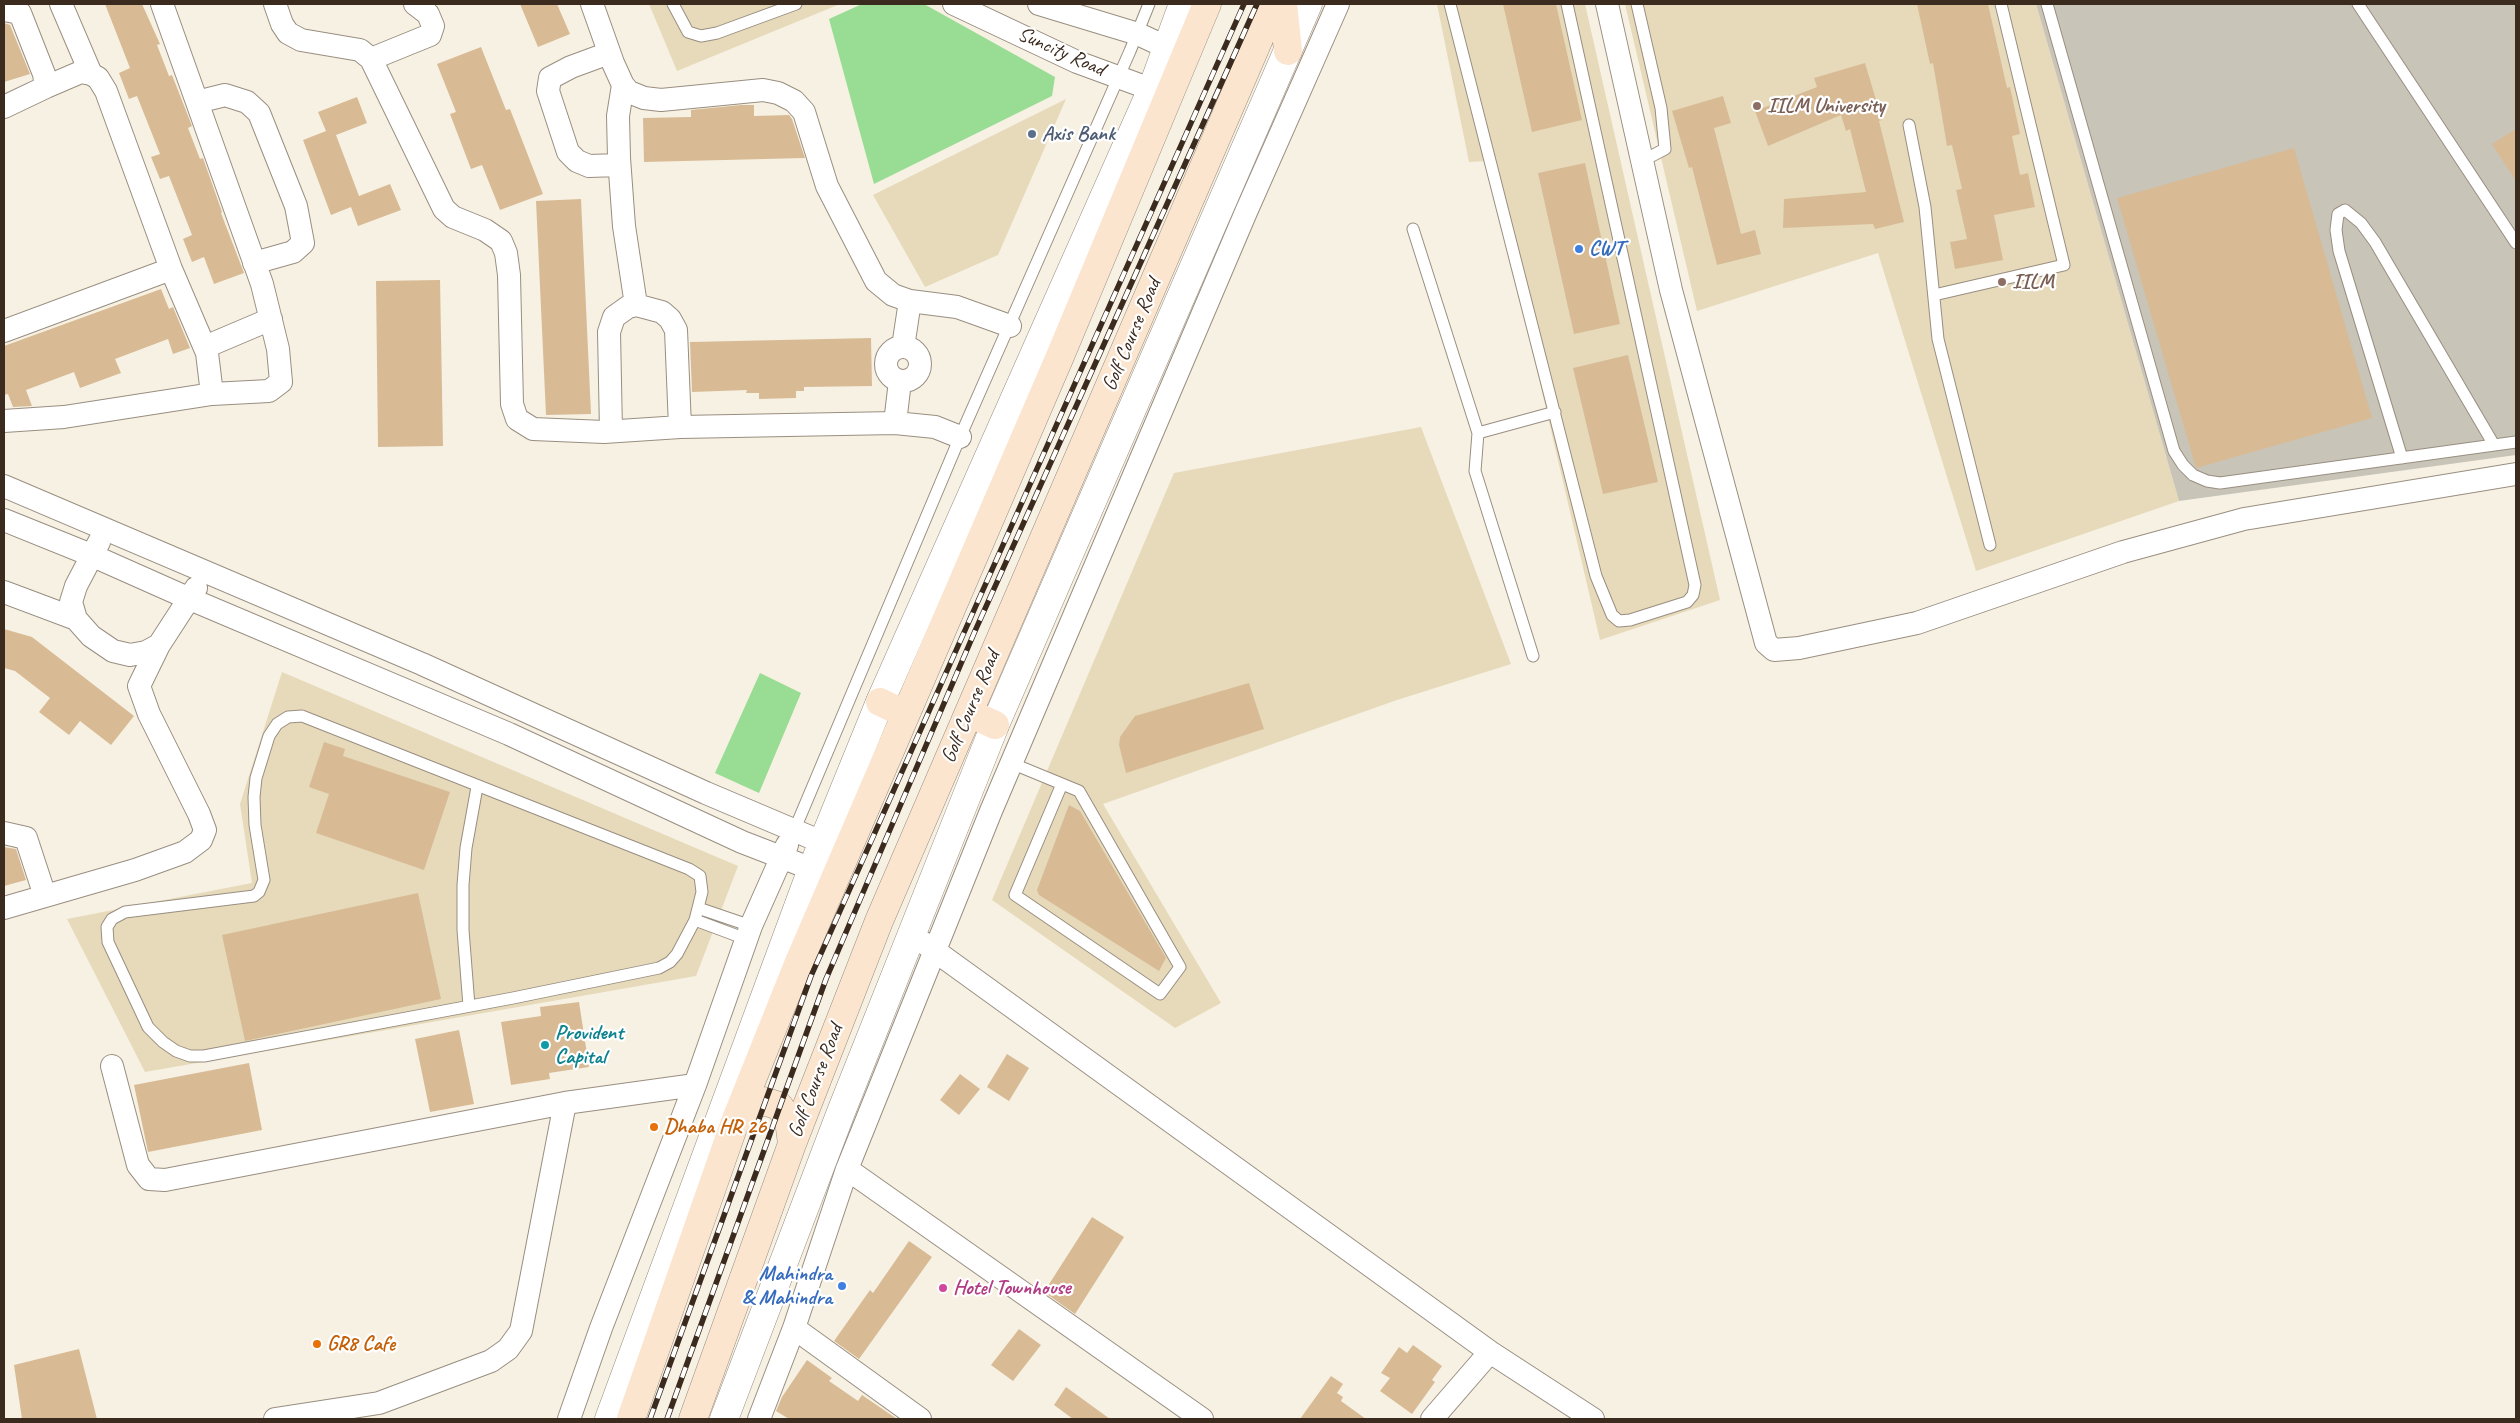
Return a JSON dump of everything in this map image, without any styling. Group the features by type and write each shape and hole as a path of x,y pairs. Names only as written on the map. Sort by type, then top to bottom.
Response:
{"main road":[{"path":"630,1419 735,1122 810,936 1061,354 1177,52 1207,4"},
{"name":"Golf Course Road","path":"693,1419 792,1144 872,939 1274,4"},
{"path":"1283,4 1288,51"},
{"path":"880,702 905,714"},
{"path":"969,713 995,725"},
{"path":"735,1122 753,1105 764,1101 779,1106 789,1120 792,1144"}],"street":[{"path":"61,4 91,74"},
{"path":"4,421 64,417 212,394 269,390 281,382 278,350 254,263 162,4"},
{"path":"275,4 282,24 288,33 301,40 360,50 371,58 444,209 453,217 485,230 500,240 506,253 509,275 512,404 518,420 533,429 611,431 680,426 895,423 935,427 960,437"},
{"path":"371,58 430,34 433,26 428,14 415,4"},
{"path":"592,4 609,53 623,85 629,92 644,98 661,100 763,90 794,101 804,112 827,186 876,281 893,295 910,301 957,307 1010,326"},
{"name":"Suncity Road","path":"954,4 1077,62 1161,93"},
{"name":"Suncity Road","path":"1039,4 1138,34 1177,52"},
{"path":"1177,52 1183,4"},
{"path":"724,1419 995,725 1308,4"},
{"path":"759,1419 794,1328 847,1169 1012,763 1246,212 1338,4"},
{"path":"1607,4 1671,290 1766,643 1774,650 1799,648 1917,623 2123,552 2244,519 2516,474"},
{"path":"20,9 44,74 46,87"},
{"path":"609,53 570,67 550,78 548,91 568,152 577,161 589,166 619,165"},
{"path":"4,107 81,72 98,78 106,91 171,269 205,348 212,394"},
{"path":"623,85 618,116 619,165 624,226 636,306"},
{"path":"609,1419 812,870 880,702 1161,93"},
{"path":"197,102 225,95 247,102 259,113 296,206 303,243 293,252 254,263"},
{"path":"4,331 171,269"},
{"path":"895,423 900,381 890,376 886,366 888,354 892,350 903,347 910,301"},
{"path":"611,431 609,332 614,317 628,307 636,306 662,312 670,319 676,330 680,426"},
{"path":"205,348 270,319"},
{"path":"4,486 422,664 706,794 824,843"},
{"path":"4,520 91,555 509,734 781,858 812,870"},
{"path":"106,530 76,586 71,602 76,619 91,636 113,651 130,655 146,652 159,645"},
{"path":"4,908 135,870 186,852 201,840 205,830 149,714 139,686 159,645 205,573"},
{"path":"4,592 76,619"},
{"path":"412,692 422,664"},
{"path":"509,734 520,708"},
{"path":"569,1419 601,1328 695,1085 739,929 781,858 794,831"},
{"path":"4,833 26,838 45,896"},
{"path":"911,936 936,950 1490,1352 1593,1419"},
{"path":"112,1066 138,1165 149,1179 165,1180 565,1103 695,1085"},
{"path":"275,1419 385,1411 492,1361 508,1349 521,1331 565,1103"},
{"path":"847,1169 1202,1419"},
{"path":"794,1328 920,1419"},
{"path":"1432,1419 1490,1352"}],"lane":[{"path":"673,4 688,32 701,36 718,33 796,4"},
{"path":"794,831 960,437 1138,34 1149,4"},
{"path":"1450,4 1596,576 1612,615 1619,621 1630,620 1687,602 1693,595 1695,585 1567,4"},
{"path":"1637,4 1660,108 1665,149 1642,161"},
{"path":"1934,295 2064,265 2001,4"},
{"path":"2047,4 2174,451 2183,466 2193,475 2207,481 2220,483 2516,442"},
{"path":"2358,4 2516,243"},
{"path":"1909,125 1925,206 1938,339 1990,545"},
{"path":"2402,458 2339,251 2338,214 2345,210 2361,223 2375,242 2494,445"},
{"path":"1413,229 1478,433 1474,471 1533,656"},
{"path":"1478,433 1554,412"},
{"path":"302,716 477,787 689,868 700,876 702,892 695,920 677,954 670,962 659,968 204,1056 190,1056 169,1047 148,1027 106,934 112,919 125,912 254,896 259,892 264,880 254,825 256,778 269,736 277,724 288,717 302,716"},
{"path":"1012,763 1079,791 1180,967 1160,994 1015,895 1062,784"},
{"path":"469,1006 463,930 463,885 466,848 477,787"},
{"path":"698,908 739,929"},
{"path":"695,920 739,929"}],"shaded area":[{"path":"649,4 840,4 677,71"},
{"path":"1437,4 1585,4 1720,600 1600,640 1488,161 1469,162"},
{"name":"IILM","path":"1625,4 2036,4 2179,501 1976,571 1878,253 1697,311"},
{"path":"2036,4 2516,4 2516,455 2179,501"},
{"path":"1066,99 998,255 925,287 873,195"},
{"path":"1421,427 1511,664 1397,700 1103,804 1221,1003 1175,1028 992,900 1174,473"},
{"path":"282,672 738,866 696,976 145,1072 67,919 252,883 240,804"}],"green space":[{"path":"862,4 924,4 1055,77 1052,96 874,184 829,19"},
{"path":"760,673 801,693 759,793 715,773"}],"building":[{"path":"105,4 142,4 160,44 157,45 169,76 172,75 192,126 188,128 200,159 203,158 221,213 244,273 214,284 204,257 192,262 183,239 192,235 169,176 160,179 151,157 160,154 137,96 129,99 119,73 130,68"},
{"path":"520,4 557,4 570,34 538,47"},
{"path":"1503,4 1556,4 1582,120 1532,132"},
{"path":"1917,4 1988,4 2007,88 2010,87 2020,134 2012,136 2020,175 2028,173 2035,207 1994,215 2003,260 1955,269 1950,242 1967,239 1956,190 1962,189 1952,145 1947,146 1933,63 1930,64"},
{"path":"4,23 10,25 30,74 4,82"},
{"path":"481,47 506,110 510,109 543,194 500,210 482,165 471,169 450,114 456,112 437,64"},
{"path":"1865,63 1882,120 1879,121 1904,222 1875,229 1873,224 1783,228 1784,199 1866,192 1850,129 1846,131 1841,115 1768,146 1755,111 1817,87 1814,78"},
{"path":"1723,96 1731,123 1714,128 1741,234 1755,230 1761,254 1717,265 1692,167 1689,168 1672,111"},
{"path":"357,97 367,123 336,135 359,196 390,184 401,210 358,226 351,207 331,215 303,140 326,131 318,112"},
{"path":"754,105 754,116 789,115 805,158 644,162 643,118 691,117 691,110"},
{"path":"2516,129 2516,181 2492,144"},
{"path":"2294,148 2372,418 2196,468 2117,198"},
{"name":"CWT","path":"1585,163 1620,324 1574,334 1538,173"},
{"path":"581,199 591,414 546,415 536,201"},
{"path":"440,280 443,446 378,447 376,281"},
{"path":"161,289 169,309 173,307 190,348 173,354 168,339 115,359 121,373 80,388 74,372 26,390 32,406 13,407 8,394 4,395 4,346"},
{"path":"871,338 872,386 804,387 804,391 796,391 796,398 759,399 759,393 746,393 747,390 692,392 690,342"},
{"path":"1628,355 1658,482 1603,494 1573,368"},
{"path":"4,629 32,637 134,716 111,745 80,721 69,735 39,712 50,698 15,671 4,668"},
{"path":"1249,683 1264,729 1126,773 1119,745 1120,737 1135,716"},
{"path":"324,742 345,749 343,756 450,792 424,870 316,833 329,794 309,787"},
{"path":"1069,805 1080,811 1166,958 1159,971 1039,895 1037,890"},
{"path":"4,847 16,849 26,880 4,886"},
{"path":"418,893 441,999 245,1041 222,935"},
{"name":"Provident Capital","path":"579,1002 589,1067 549,1073 550,1079 511,1085 501,1022 541,1016 540,1007"},
{"path":"459,1030 474,1104 430,1112 415,1039"},
{"path":"1007,1054 1029,1068 1009,1101 987,1087"},
{"path":"249,1063 262,1130 148,1152 134,1085"},
{"path":"960,1074 980,1089 959,1115 940,1100"},
{"path":"1092,1217 1124,1237 1075,1314 1044,1292"},
{"path":"909,1241 932,1257 859,1359 834,1341 870,1290 873,1293"},
{"path":"1019,1329 1041,1345 1013,1381 991,1365"},
{"path":"1413,1345 1442,1366 1432,1380 1435,1382 1412,1414 1380,1391 1390,1378 1381,1373 1399,1347 1407,1353"},
{"path":"79,1349 97,1419 22,1419 14,1365"},
{"path":"807,1360 832,1378 829,1381 858,1401 862,1395 897,1419 789,1419 776,1411 782,1397"},
{"path":"1331,1376 1343,1384 1337,1393 1343,1397 1341,1401 1366,1419 1300,1419"},
{"path":"1066,1387 1110,1419 1073,1419 1054,1405"}],"railway":[{"path":"650,1419 811,976 1244,4"},
{"path":"667,1419 826,979 975,631 1257,4"}],"place":[{"name":"IILM University","path":"1757,106"},
{"name":"Axis Bank","path":"1032,134"},
{"name":"CWT","path":"1579,249"},
{"name":"IILM","path":"2002,282"},
{"name":"Provident Capital","path":"545,1045"},
{"name":"Dhaba HR 26","path":"654,1127"},
{"name":"Mahindra & Mahindra","path":"842,1286"},
{"name":"Hotel Townhouse","path":"943,1288"},
{"name":"GR8 Cafe","path":"317,1344"}]}
